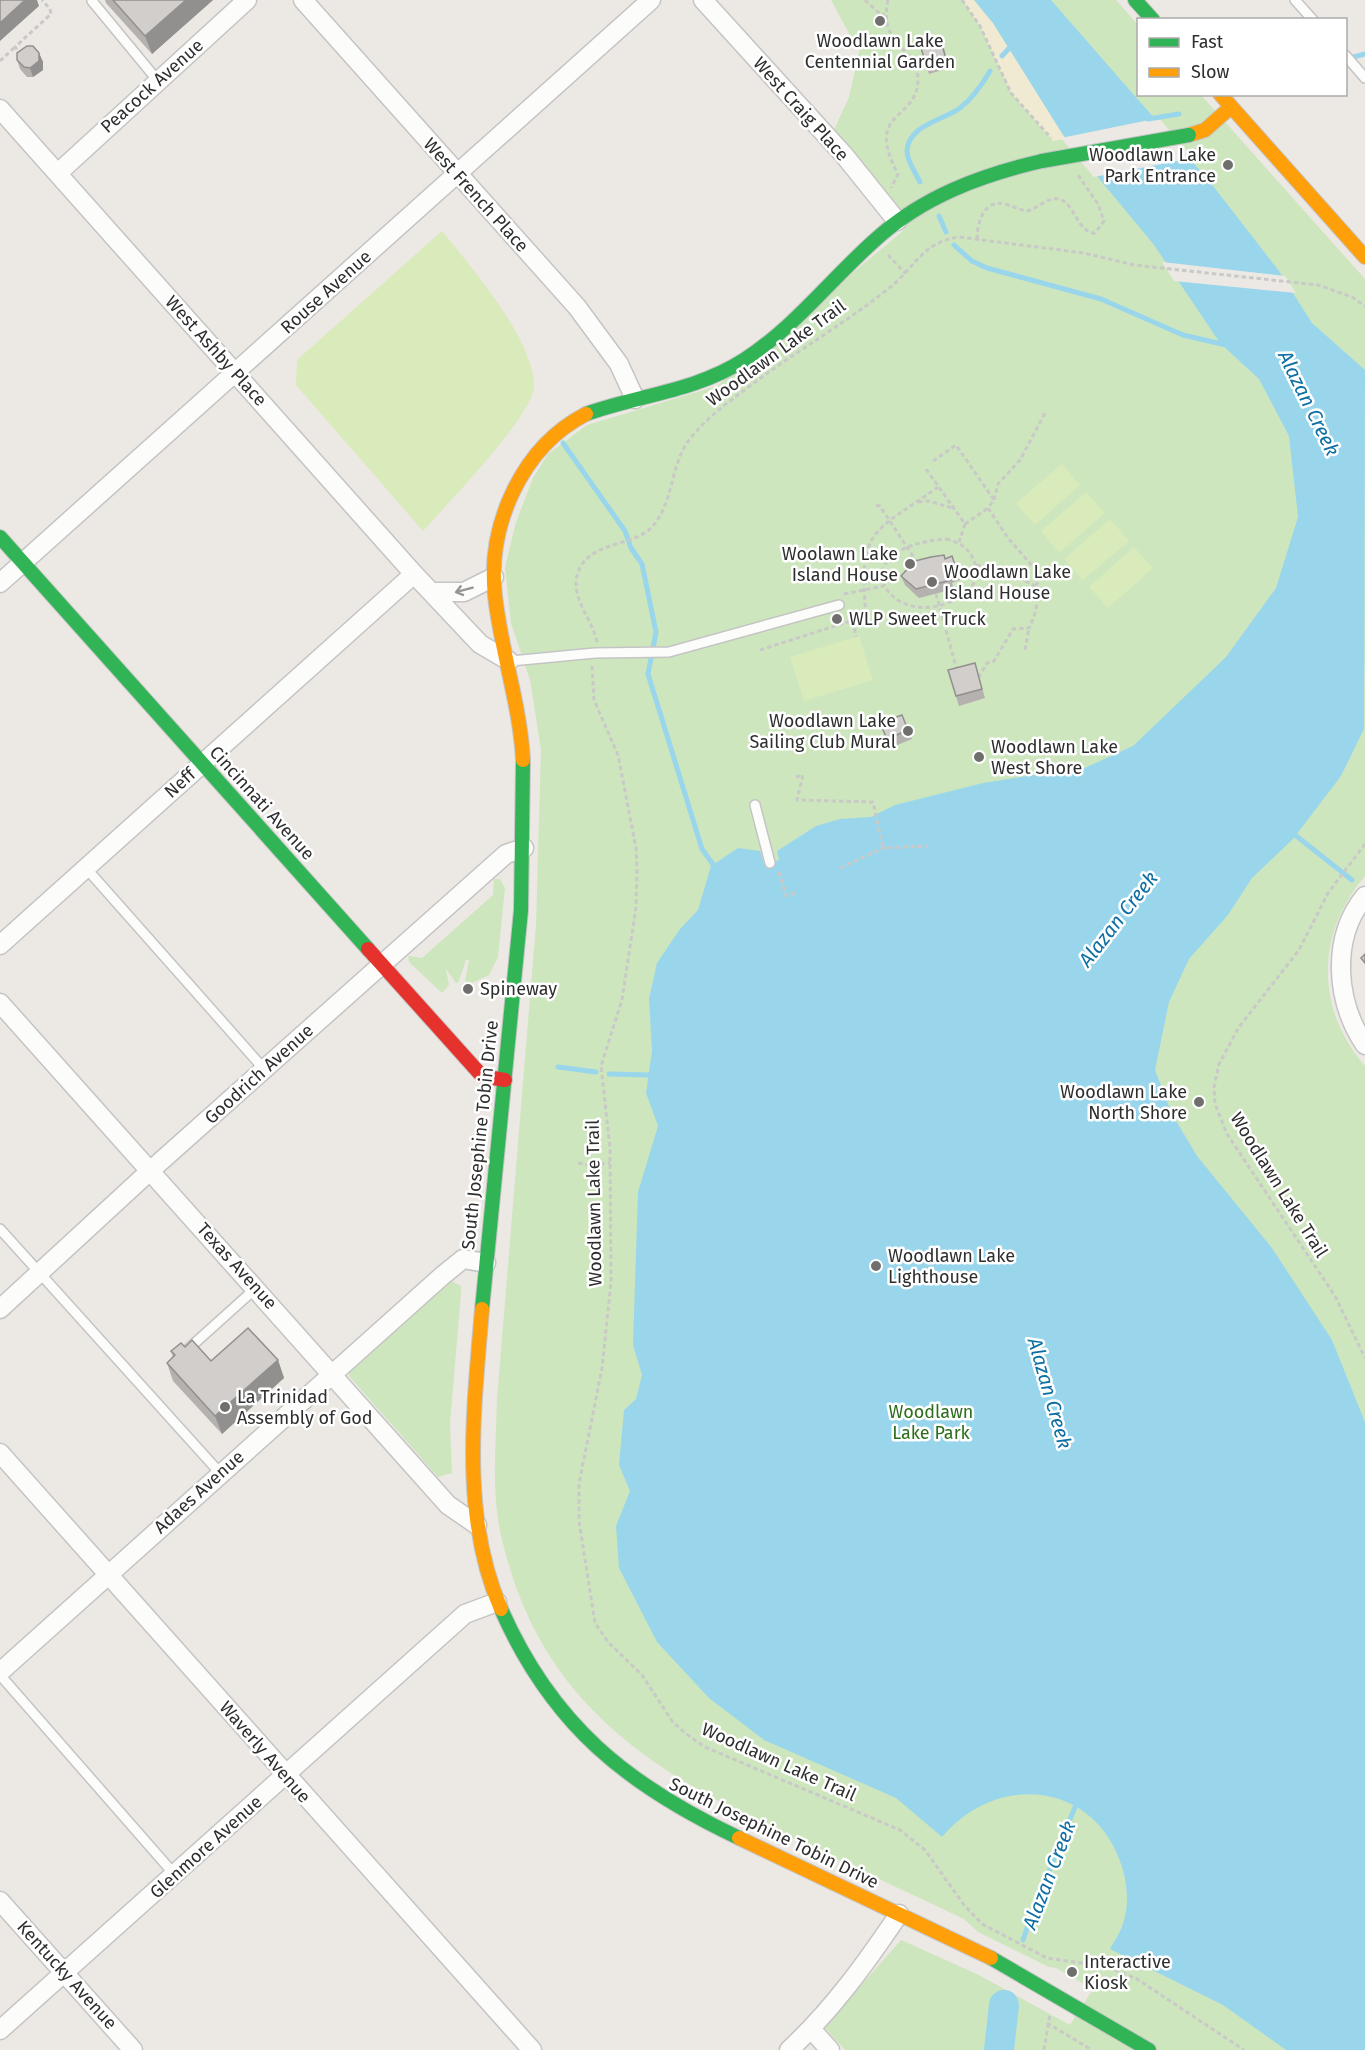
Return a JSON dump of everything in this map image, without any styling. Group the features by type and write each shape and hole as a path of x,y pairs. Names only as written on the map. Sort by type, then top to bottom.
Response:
{"street":[{"name":"Peacock Avenue","path":"58,173 247,0"},
{"name":"West French Place","path":"303,0 599,334 619,364 635,399"},
{"name":"Rouse Avenue","path":"0,583 651,0"},
{"name":"West Craig Place","path":"703,0 844,155 897,221"},
{"path":"1135,0 1151,18"},
{"path":"1222,96 1365,257"},
{"name":"South Josephine Tobin Drive","path":"1149,2050 1058,2002 906,1916 684,1812 648,1791 586,1739 560,1710 538,1679 497,1602 477,1525 472,1473 486,1263 505,1080 524,848 524,769 509,661 496,606 494,577 504,517 515,488 532,458 555,433 584,412 698,382 737,364 764,345 828,289 874,241 897,221 971,180 1008,168 1189,135 1204,130 1231,107"},
{"name":"West Ashby Place","path":"0,109 414,574 480,644 509,661"},
{"name":"Cincinnati Avenue","path":"0,537 482,1076 505,1080"},
{"name":"Neff","path":"0,945 414,574"},
{"path":"431,592 464,592 494,577"},
{"name":"Goodrich Avenue","path":"0,1309 40,1275 151,1170 506,854 524,848"},
{"path":"1365,896 1344,936 1340,970 1353,1028 1365,1045"},
{"name":"Texas Avenue","path":"0,1003 333,1373 448,1505 477,1525"},
{"name":"Adaes Avenue","path":"0,1673 108,1573 463,1259 486,1263"},
{"name":"Waverly Avenue","path":"0,1453 532,2050"},
{"name":"Glenmore Avenue","path":"0,2030 465,1614 497,1602"},
{"name":"Kentucky Avenue","path":"0,1901 133,2050"},
{"path":"789,2050 853,1982 906,1916"},
{"path":"811,2029 830,2050"}],"lane":[{"path":"1295,0 1310,18"},
{"path":"92,1 159,81"},
{"path":"1347,58 1365,78"},
{"path":"509,661 599,653 669,652 712,641 839,600"},
{"path":"755,804 770,860"},
{"path":"86,868 264,1069"},
{"path":"0,1229 220,1473"},
{"path":"180,1357 256,1288"},
{"path":"0,1673 175,1875"}],"path":[{"path":"0,61 51,14 50,9 42,0"},
{"path":"865,0 885,15"},
{"path":"888,0 885,15 887,28 916,68 918,80 914,94 890,124 886,134 886,152 898,174 895,184 888,191"},
{"path":"15,47 24,58"},
{"path":"916,68 926,64"},
{"name":"Woodlawn Lake Trail","path":"1244,2050 1137,1979 1108,1967 1047,1958 990,1928 973,1917 925,1850 907,1834 705,1747 685,1733 672,1720 642,1675 600,1633 596,1623 579,1521 579,1484 602,1368 611,1282 610,1163 601,1066 622,1000 636,907 637,870 636,848 618,755 594,700 592,668 599,653 597,640 582,608 576,578 582,564 591,555 637,536 652,527 660,515 678,461 688,441 720,408 885,291 941,239 959,237 1066,251 1134,265 1318,285 1343,293 1365,306"},
{"path":"885,252 905,273"},
{"path":"959,542 965,524 988,508 994,500 998,484 1020,460 1046,411"},
{"path":"933,461 956,445 994,500"},
{"path":"926,469 965,524"},
{"path":"760,650 866,616 862,571 866,550 872,536 889,520 938,487"},
{"path":"917,502 928,501 954,509"},
{"path":"876,506 880,506 921,569"},
{"path":"988,508 1008,538 1042,577"},
{"path":"946,539 959,542 971,554 976,565 978,576 973,587 940,606 918,607 904,603 884,586 880,578 885,562 906,546 946,539"},
{"path":"976,565 1004,569 1035,586"},
{"path":"1025,650 1029,628 1035,617 1037,596 1035,586 1053,567"},
{"path":"839,600 864,590 884,586"},
{"path":"936,594 959,677"},
{"path":"853,621 856,638"},
{"path":"980,677 987,663 994,661 1013,629 1029,628"},
{"path":"796,777 803,775 797,800 873,802 883,848"},
{"name":"Woodlawn Lake Trail","path":"1365,844 1328,893 1299,950 1239,1027 1219,1064 1214,1087 1219,1118 1227,1134 1335,1296 1365,1358"},
{"path":"840,868 883,848 928,846"},
{"path":"770,860 775,856 786,896 795,893"},
{"path":"579,1162 590,1165 610,1163"},
{"path":"1044,2050 1047,2023 1058,2002"},
{"path":"1047,2023 1092,2050"}],"green space":[{"name":"Woodlawn Lake Park","path":"831,0 1116,0 1137,24 1137,96 1202,96 1365,279 1365,876 1349,898 1337,922 1330,946 1328,971 1330,996 1337,1020 1349,1044 1365,1066 1365,2050 845,2050 824,2027 901,1940 977,1974 1070,2025 1093,1989 1056,1968 1049,1967 978,1932 964,1919 750,1818 700,1791 653,1761 612,1728 575,1690 544,1646 519,1595 501,1535 495,1484 497,1399 536,924 541,750 530,680 511,623 505,567 516,522 533,478 548,454 587,425 717,386 904,230 890,197 834,130 849,97 861,43 852,39"},
{"path":"442,231 499,304 524,347 531,367 534,386 530,400 505,438 423,531 296,385 297,360"},
{"path":"1062,464 1080,485 1035,525 1016,503"},
{"path":"1086,492 1105,513 1059,553 1041,531"},
{"path":"1110,519 1129,541 1083,580 1064,559"},
{"path":"1134,547 1153,568 1108,608 1089,587"},
{"path":"859,636 873,680 804,701 790,657"},
{"path":"494,879 500,879 505,888 498,957 489,975 468,985 465,980 469,960 466,960 458,983 446,969 449,985 442,993 409,962 408,956 422,958 493,895"},
{"path":"451,1281 461,1286 450,1424 452,1473 438,1477 349,1376 349,1372"}],"sand":[{"path":"962,0 974,0 993,23 1066,139 1053,141 1011,93 980,26"}],"water":[{"path":"974,0 1051,0 1210,182 1279,271 1312,323 1365,370 1364,729 1341,776 1293,839 1252,878 1228,915 1189,959 1169,1002 1155,1070 1172,1114 1197,1156 1272,1248 1332,1340 1365,1422 1365,2050 1286,2050 1223,2005 1110,1949 1122,1927 1127,1908 1123,1870 1110,1841 1092,1818 1070,1803 1044,1795 1018,1795 991,1802 965,1816 942,1837 896,1798 764,1740 709,1698 657,1642 619,1568 616,1526 630,1491 619,1465 624,1410 636,1399 642,1375 633,1345 638,1192 658,1126 646,1093 652,1051 649,999 657,963 680,929 698,910 711,866 738,848 760,851 764,864 779,860 777,851 816,826 840,819 871,817 895,805 983,783 1058,771 1078,771 1133,746 1226,657 1276,588 1298,517 1289,436 1259,379 1220,343 1154,245 1063,135 993,23"}],"pier":[{"path":"1159,118 1193,158 1094,177 1061,138"},
{"path":"1162,262 1285,276 1296,293 1174,281"}],"building":[{"path":"0,0 25,0 0,23"},
{"path":"113,0 186,0 145,36"},
{"path":"940,38 946,59 926,65 920,44"},
{"path":"27,46 33,46 39,53 39,61 30,68 24,67 17,60 17,53"},
{"path":"944,555 945,559 952,556 957,571 949,573 951,580 916,589 901,576 915,561"},
{"path":"975,663 982,689 956,696 948,670"},
{"path":"902,715 908,730 887,739 880,723"},
{"name":"La Trinidad Assembly of God","path":"248,1328 278,1360 215,1416 167,1363 175,1355 171,1351 181,1343 185,1347 192,1340 211,1361"}],"waterway":[{"path":"1002,56 1013,44"},
{"path":"1347,59 1365,54"},
{"path":"920,182 908,159 907,151 913,135 965,104 990,71"},
{"path":"1148,119 1179,114"},
{"path":"939,216 946,232"},
{"path":"954,245 972,261 987,268 1101,299 1183,335 1226,345"},
{"path":"563,443 625,531 631,548 642,564 656,632 648,674 702,849 717,870"},
{"path":"1290,831 1352,880"},
{"path":"558,1067 596,1072"},
{"path":"609,1074 649,1075"},
{"name":"Alazan Creek","path":"1023,1940 1075,1807"},
{"name":"Alazan Creek","path":"999,2050 1004,2005"}],"traffic: fast":[{"path":"1135,0 1151,18"},
{"path":"1042,161 1189,135"},
{"path":"586,414 687,386 726,370 744,360 780,333 875,240 912,211 975,181 1042,161"},
{"path":"0,537 368,949"},
{"path":"482,1309 521,910 523,760"},
{"path":"501,1609 521,1650 544,1686 569,1718 597,1747 628,1773 662,1796 739,1838"},
{"path":"991,1958 1149,2050"}],"traffic: slow":[{"path":"1222,96 1365,257"},
{"path":"1189,135 1205,130 1231,107"},
{"path":"523,760 518,718 495,596 494,569 497,542 503,516 527,467 563,428 586,414"},
{"path":"482,1309 474,1423 475,1499 488,1573 501,1609"},
{"path":"739,1838 991,1958"}],"traffic: jam":[{"path":"368,949 482,1076 505,1080"}],"place":[{"name":"Woodlawn Lake Centennial Garden","path":"880,21"},
{"name":"Woodlawn Lake Park Entrance","path":"1228,165"},
{"name":"Woolawn Lake Island House","path":"910,564"},
{"name":"Woodlawn Lake Island House","path":"932,582"},
{"name":"WLP Sweet Truck","path":"837,619"},
{"name":"Woodlawn Lake Sailing Club Mural","path":"908,731"},
{"name":"Woodlawn Lake West Shore","path":"979,757"},
{"name":"Spineway","path":"468,989"},
{"name":"Woodlawn Lake North Shore","path":"1199,1102"},
{"name":"Woodlawn Lake Lighthouse","path":"876,1266"},
{"name":"La Trinidad Assembly of God","path":"225,1407"},
{"name":"Interactive Kiosk","path":"1072,1972"}]}
